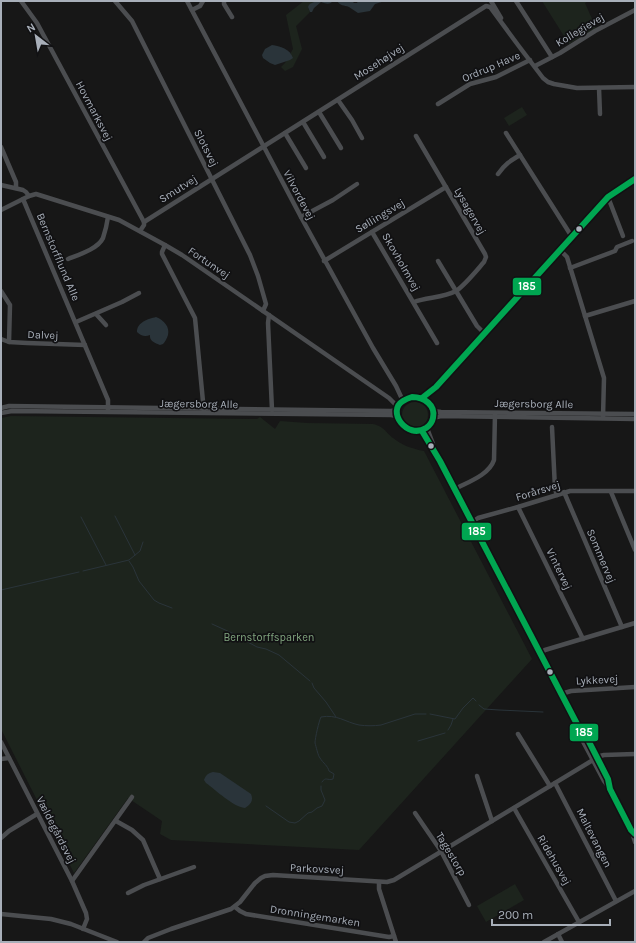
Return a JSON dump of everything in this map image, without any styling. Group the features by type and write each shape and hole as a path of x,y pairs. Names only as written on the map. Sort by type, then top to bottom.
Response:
{"street":[{"name":"Hovmarksvej","path":"21,1 37,23 144,222"},
{"name":"Slotsvej","path":"115,1 132,21 250,255 266,304 263,311"},
{"name":"Vilvordevej","path":"187,1 324,261 396,386 403,401"},
{"path":"192,10 200,6 203,1"},
{"path":"224,1 224,4 232,17"},
{"name":"Mosehøjvej","path":"491,1 501,19 501,22"},
{"path":"516,1 552,57"},
{"name":"Mosehøjvej","path":"264,147 486,6 490,7 543,78 548,82 577,88 635,87"},
{"name":"Kollegievej","path":"535,66 560,53 595,31 635,10"},
{"name":"Ordrup Have","path":"438,104 470,84 496,76 530,60"},
{"path":"599,88 600,114"},
{"path":"338,100 362,138"},
{"path":"319,112 341,148"},
{"path":"303,122 324,157"},
{"path":"285,133 306,168"},
{"path":"506,133 572,237"},
{"name":"Lysagervej","path":"416,136 486,257 484,262 463,285 456,290"},
{"path":"1,147 16,182 16,188"},
{"name":"Smutvej","path":"144,222 264,147"},
{"path":"498,174 508,162 520,155"},
{"path":"422,398 436,388 608,197 635,179"},
{"path":"301,217 333,200 358,184"},
{"name":"Fortunvej","path":"1,185 16,188 26,192 29,196 36,194 119,220 165,245 182,255 389,398 397,409"},
{"name":"Søllingsvej","path":"324,261 446,187"},
{"path":"1,210 29,196"},
{"path":"608,197 623,236"},
{"name":"Bernstorfflund Alle","path":"23,199 108,400 108,410"},
{"path":"68,259 95,247 100,243 108,217"},
{"path":"140,231 144,225 144,222"},
{"name":"Skovholmvej","path":"372,232 437,343"},
{"path":"570,268 615,251 617,247 632,241"},
{"path":"165,245 162,254 195,318 204,411"},
{"path":"561,250 567,257 604,378 603,416"},
{"path":"438,261 477,326 485,334"},
{"name":"Skovholmvej","path":"414,302 456,290"},
{"path":"1,291 10,304 9,342"},
{"path":"76,322 139,293"},
{"path":"586,316 635,301"},
{"path":"96,314 106,325"},
{"path":"269,315 268,323 272,410"},
{"name":"Dalvej","path":"1,339 9,342 85,345"},
{"path":"428,402 436,388"},
{"path":"412,397 422,398 428,402 432,411 432,423 427,428 422,430 414,431 406,428 401,424 397,416 397,409 403,401 412,397"},
{"name":"Fortunvej","path":"389,398 403,401"},
{"name":"Jægersborg Alle","path":"1,408 9,406 108,410"},
{"name":"Jægersborg Alle","path":"204,411 391,411 397,409"},
{"name":"Jægersborg Alle","path":"1,412 108,410 397,416"},
{"name":"Jægersborg Alle","path":"432,411 495,415"},
{"name":"Jægersborg Alle","path":"433,418 441,416 603,416 635,414"},
{"path":"455,489 485,473 491,467 494,460 495,415"},
{"name":"Jægersborg Alle","path":"603,416 635,419"},
{"path":"552,427 550,435 555,489 557,495"},
{"path":"427,428 440,461"},
{"path":"422,430 455,489 577,724 584,732 595,758 608,779 610,790 631,830 635,842"},
{"name":"Forårsvej","path":"472,522 478,518 564,492 635,492"},
{"name":"Sommervej","path":"564,492 622,627"},
{"path":"611,492 635,550"},
{"name":"Vintervej","path":"518,507 582,638"},
{"path":"540,653 582,638 635,623"},
{"name":"Lykkevej","path":"562,694 571,691 635,687"},
{"path":"518,734 550,786"},
{"name":"Vældegårdsvej","path":"1,742 72,881 86,912 87,919 83,929"},
{"path":"595,758 610,754 635,754"},
{"path":"1,759 9,758"},
{"name":"Parkovsvej","path":"144,942 148,938 176,927 235,907 255,883 268,875 379,882 394,880 595,758"},
{"path":"477,776 492,821"},
{"name":"Maltevangen","path":"555,783 616,901"},
{"path":"72,881 132,797"},
{"name":"Ridehusvej","path":"514,808 579,922"},
{"name":"Tagestorp","path":"415,813 441,851 469,905"},
{"path":"1,838 9,831 37,814"},
{"path":"116,821 138,834 143,840 160,879"},
{"path":"631,830 635,834"},
{"path":"128,893 144,885 194,868"},
{"path":"379,882 379,889 396,942"},
{"path":"544,942 635,891"},
{"name":"Dronningemarken","path":"235,907 246,914 389,937 394,936"},
{"path":"1,914 51,919 71,924 117,942"},
{"path":"558,934 562,942"}],"green space":[{"path":"304,1 318,1 314,2 308,7 310,12 296,26 302,49 293,67 285,71 281,67 293,49 286,15"},
{"path":"542,1 588,1 585,3 596,28 569,44"},
{"path":"522,107 527,115 509,126 504,118"},
{"path":"415,402 424,406 428,415 424,424 415,428 406,424 402,415 406,406"},
{"name":"Bernstorffsparken","path":"11,416 250,419 257,419 260,417 275,429 280,421 373,424 380,426 400,443 411,448 424,451 532,659 359,850 171,840 160,834 162,821 128,798 74,873 1,729 1,418"},
{"path":"515,884 524,900 486,922 477,906"}],"shaded area":[{"path":"318,1 333,1 328,4 321,2 312,12 310,12 308,7 309,5"},
{"path":"337,1 352,1 357,3 358,1 385,1 375,4 370,11 358,13 349,7 341,5"},
{"path":"272,45 287,50 293,58 275,65 270,63 263,58 262,55 265,49"},
{"path":"156,317 164,322 168,329 166,340 160,345 151,340 150,335 143,336 137,332 137,329 141,323"},
{"path":"213,772 220,773 251,794 252,801 250,804 245,808 240,807 225,798 206,783 204,780 208,774"}],"waterway":[{"path":"115,516 135,555"},
{"path":"81,517 106,565"},
{"path":"83,571 129,560 140,551 143,542"},
{"path":"129,561 139,581 154,600 172,608"},
{"path":"1,590 79,572"},
{"path":"212,624 243,638"},
{"path":"246,641 257,647 279,655 310,681"},
{"path":"312,683 314,688 336,717"},
{"path":"430,714 455,719 473,698 476,701"},
{"path":"479,705 484,709 543,712"},
{"path":"322,782 326,779 333,779 334,774 329,771 319,757 315,743 321,717 327,716 354,724 373,726 381,725 415,714 426,714"},
{"path":"448,730 453,719"},
{"path":"418,741 445,733"},
{"path":"266,806 289,822 295,823 308,813 322,806 325,800 321,786"}],"transit line":[{"name":"185","path":"422,398 436,387 608,197 635,179"},
{"name":"185","path":"412,397 425,400 433,409 433,418 431,423 426,428 419,431 406,427 401,423 398,417 398,406 404,400 412,397"},
{"name":"185","path":"422,431 440,461 577,724 584,732 608,779 610,789 631,830 635,834"}]}
